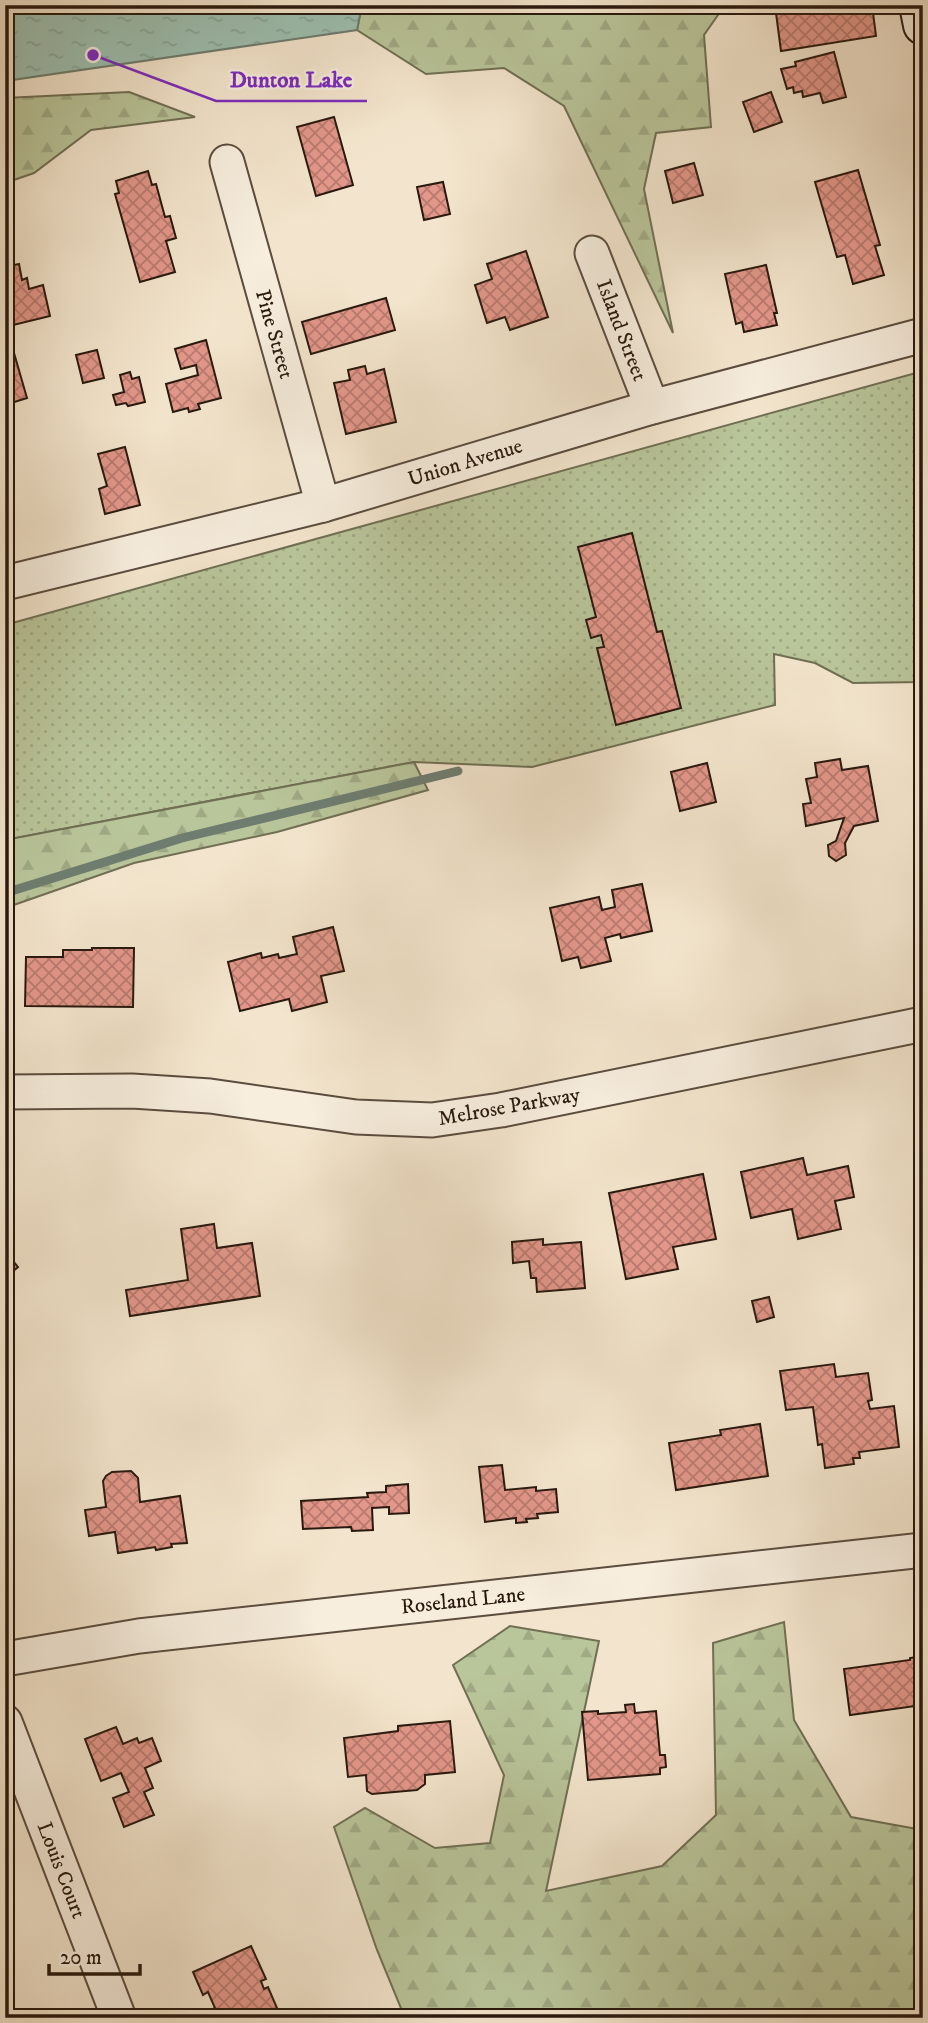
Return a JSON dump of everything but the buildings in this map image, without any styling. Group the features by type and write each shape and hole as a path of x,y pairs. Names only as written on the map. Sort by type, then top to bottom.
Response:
{"main road":[{"path":"919,5 923,25"}],"street":[{"name":"Pine Street","path":"227,162 323,505"},
{"name":"Island Street","path":"593,253 652,407"},
{"name":"Union Avenue","path":"5,583 323,505 652,407 923,335"},
{"name":"Melrose Parkway","path":"5,1093 158,1093 210,1096 356,1116 432,1120 501,1110 923,1024"},
{"name":"Roseland Lane","path":"5,1659 139,1636 923,1550"},
{"name":"Louis Court","path":"5,1722 119,2018"}],"green space":[{"path":"362,5 725,5 704,35 711,127 656,133 644,189 673,333 564,106 504,68 426,74 357,30"},
{"path":"129,92 195,117 91,130 34,173 5,183 5,98"},
{"path":"923,371 923,682 853,683 815,663 774,654 775,705 532,767 414,762 5,840 5,625"},
{"path":"414,762 428,790 277,832 134,863 5,908 5,840"},
{"path":"784,1622 794,1720 851,1817 923,1830 923,2018 405,2018 377,1950 334,1827 365,1808 435,1848 490,1843 504,1775 453,1665 510,1626 599,1641 546,1891 662,1866 716,1815 713,1643"}],"water":[{"path":"5,5 362,5 357,30 5,81"}],"waterway":[{"path":"5,893 182,838 458,771"}],"place":[{"name":"Dunton Lake","path":"93,55"}]}
